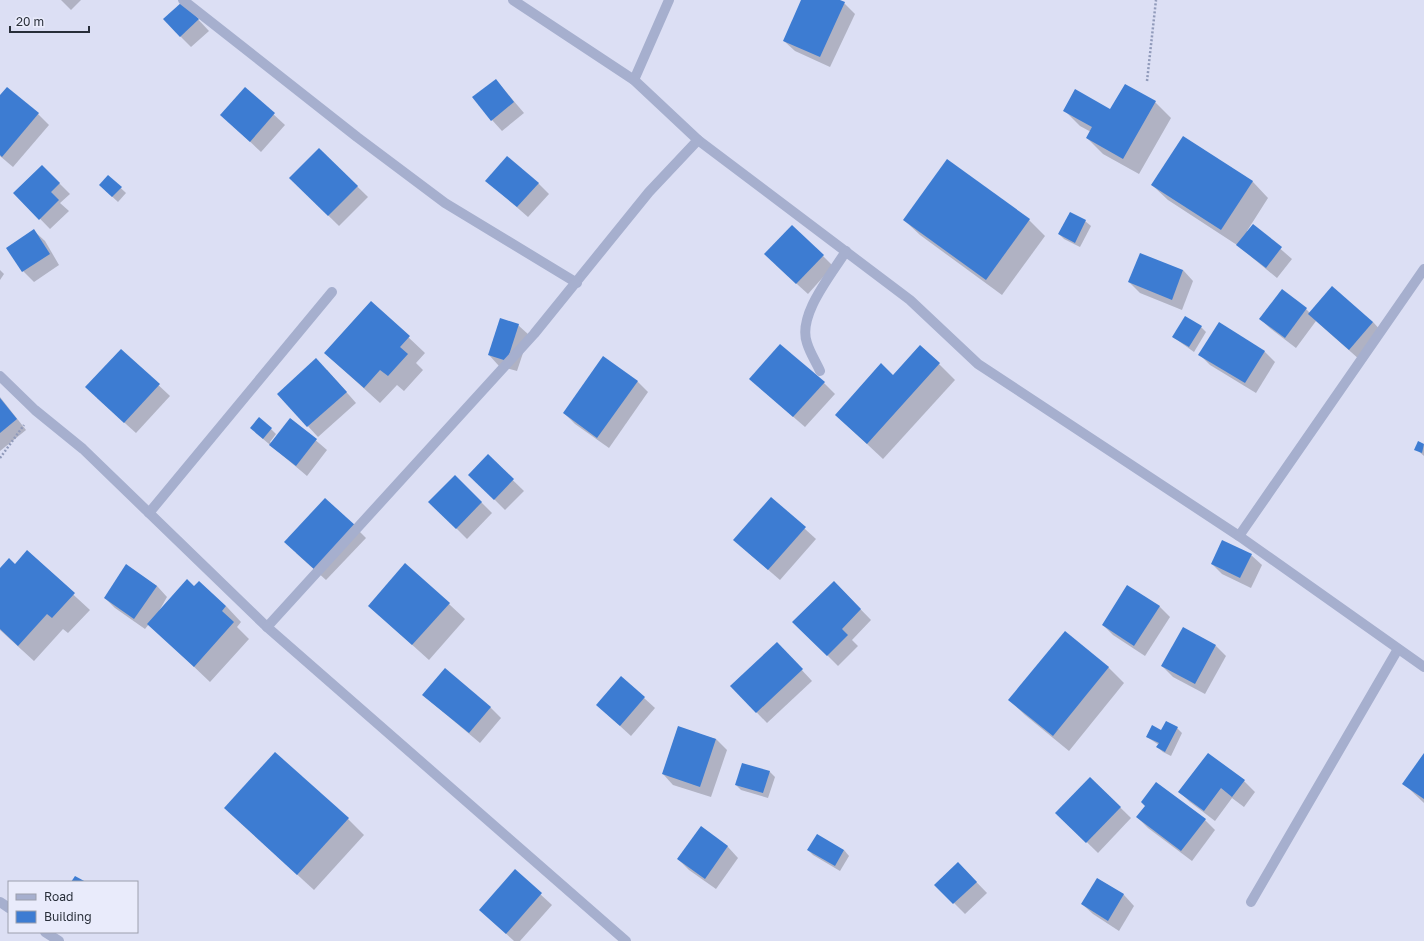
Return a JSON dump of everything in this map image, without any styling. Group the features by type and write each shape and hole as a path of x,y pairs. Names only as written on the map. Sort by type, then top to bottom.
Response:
{"street":[{"path":"183,0 357,137 445,203 577,283"},
{"path":"513,0 634,80 698,140 910,300 978,364 1239,536 1424,668"},
{"path":"634,80 669,0"},
{"path":"267,627 534,334 577,283 649,192 698,140"},
{"path":"820,371 806,342 806,325 811,307 846,251"},
{"path":"1239,536 1424,269"},
{"path":"149,513 332,292"},
{"path":"0,376 35,410 83,449 267,627 626,941"},
{"path":"1251,902 1398,649"},
{"path":"47,933 59,941"}],"path":[{"path":"1147,81 1156,0"},
{"path":"0,458 35,410"}],"building":[{"path":"801,0 840,0 845,2 820,57 783,41"},
{"path":"182,2 199,19 180,37 163,19"},
{"path":"496,79 514,102 491,121 472,97"},
{"path":"1125,84 1156,101 1123,159 1086,138 1092,127 1063,111 1075,89 1110,109"},
{"path":"7,87 39,113 2,157 0,155 0,95"},
{"path":"245,87 275,113 250,142 220,115"},
{"path":"1183,136 1253,181 1221,230 1151,185"},
{"path":"319,148 358,186 328,216 289,178"},
{"path":"507,156 539,183 517,207 485,181"},
{"path":"947,159 1030,219 986,280 903,220"},
{"path":"42,165 60,183 51,192 59,200 39,220 13,193"},
{"path":"108,175 122,187 112,197 99,185"},
{"path":"1070,212 1086,220 1075,243 1058,234"},
{"path":"1253,224 1282,247 1266,268 1236,245"},
{"path":"792,225 824,255 796,284 764,254"},
{"path":"34,229 50,254 22,272 6,248"},
{"path":"1140,253 1183,270 1172,300 1128,282"},
{"path":"1332,286 1373,322 1349,350 1308,314"},
{"path":"1282,289 1307,308 1285,338 1259,319"},
{"path":"371,301 410,336 400,347 408,354 388,376 380,370 364,388 324,353"},
{"path":"1185,316 1202,326 1189,347 1172,337"},
{"path":"500,318 519,324 507,361 488,355"},
{"path":"1219,322 1265,351 1245,383 1198,355"},
{"path":"780,344 825,382 793,417 749,379"},
{"path":"920,345 940,363 867,444 835,415 881,363 893,375"},
{"path":"121,349 160,384 124,423 85,387"},
{"path":"603,356 638,381 597,438 563,413"},
{"path":"316,358 347,392 307,427 277,394"},
{"path":"0,398 17,419 0,433"},
{"path":"259,417 272,428 263,439 250,428"},
{"path":"290,418 317,439 296,466 269,445"},
{"path":"1418,441 1424,444 1422,453 1414,450"},
{"path":"488,454 514,479 494,500 468,475"},
{"path":"455,475 482,502 456,529 428,502"},
{"path":"771,497 806,527 768,570 733,540"},
{"path":"325,498 356,526 315,570 284,542"},
{"path":"1222,540 1252,554 1240,578 1211,564"},
{"path":"27,550 75,593 52,618 47,614 18,646 0,629 0,568 9,558 15,564"},
{"path":"405,563 450,603 412,645 368,606"},
{"path":"126,564 157,586 134,619 104,598"},
{"path":"187,579 194,586 199,581 226,606 222,611 234,622 194,667 147,624"},
{"path":"834,581 861,609 842,629 848,635 827,656 792,622"},
{"path":"1127,585 1160,606 1134,646 1102,625"},
{"path":"1183,627 1216,645 1195,684 1161,666"},
{"path":"1065,631 1109,667 1053,736 1008,700"},
{"path":"777,642 803,669 756,713 730,686"},
{"path":"445,668 491,707 469,733 422,695"},
{"path":"621,676 645,697 620,726 596,705"},
{"path":"1166,721 1178,727 1165,752 1156,747 1159,743 1146,737 1152,725 1161,730"},
{"path":"678,726 716,739 700,787 662,774"},
{"path":"275,752 349,818 297,875 224,808"},
{"path":"1208,753 1245,780 1232,797 1221,788 1204,811 1178,792"},
{"path":"1424,753 1424,799 1402,784"},
{"path":"742,763 770,771 763,793 735,785"},
{"path":"1090,777 1121,807 1086,843 1055,813"},
{"path":"1156,782 1206,819 1181,851 1136,817 1145,806 1141,802"},
{"path":"701,826 728,846 705,879 677,859"},
{"path":"817,834 844,850 835,866 807,850"},
{"path":"958,862 977,882 953,904 934,885"},
{"path":"515,869 542,893 506,934 479,910"},
{"path":"75,876 84,881 72,881"},
{"path":"1097,878 1124,894 1108,921 1081,904"}]}
